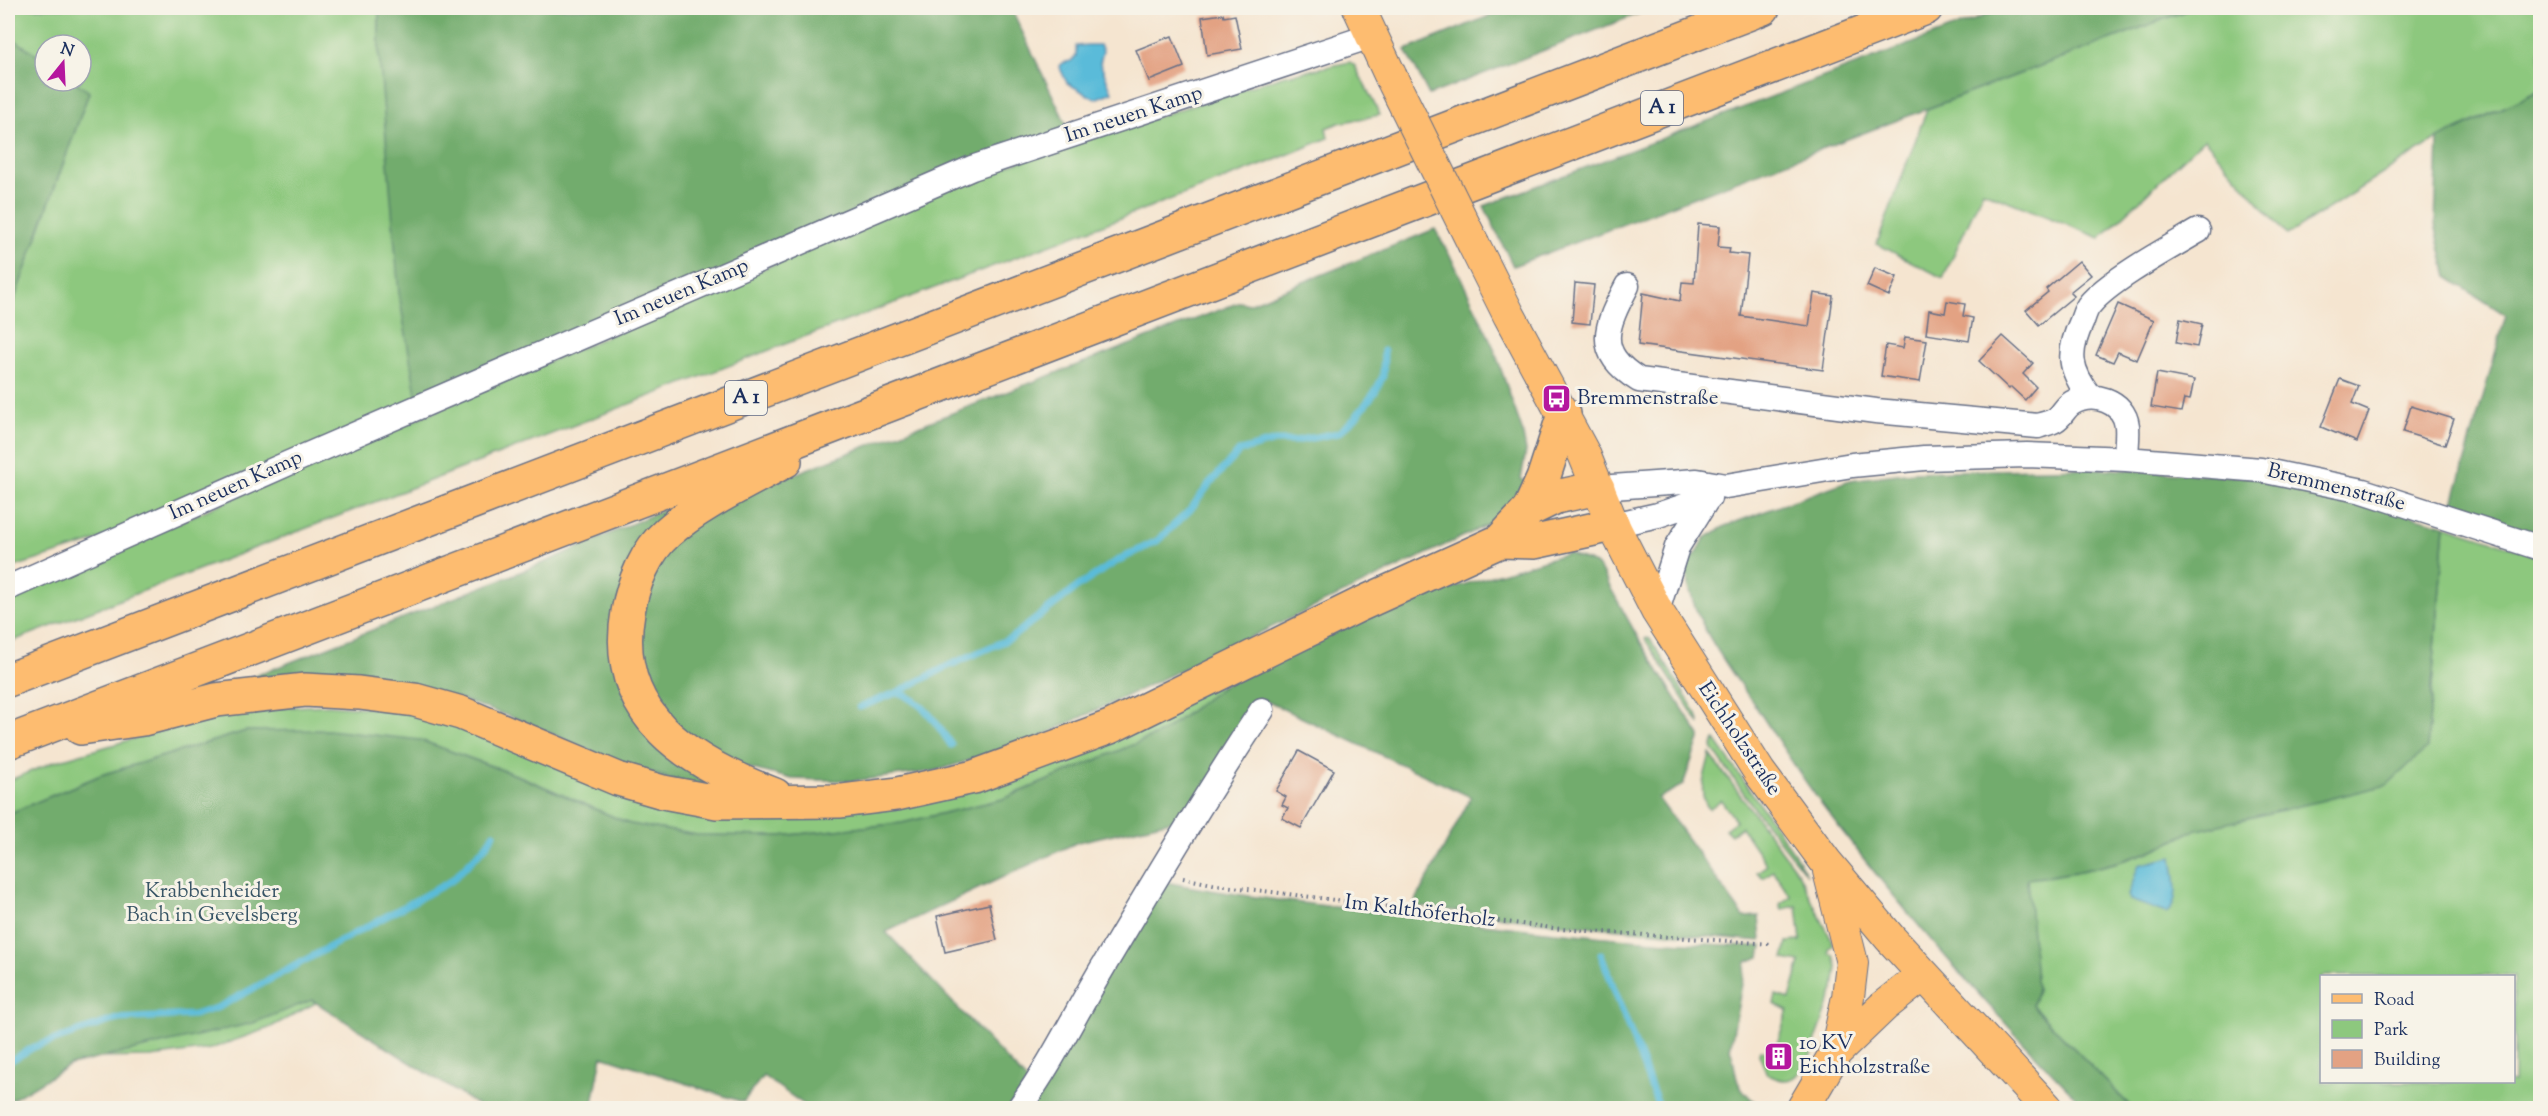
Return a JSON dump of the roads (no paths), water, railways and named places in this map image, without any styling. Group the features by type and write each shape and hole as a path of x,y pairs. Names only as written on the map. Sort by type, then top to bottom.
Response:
{"highway":[{"name":"A 1","path":"8,680 1763,8"},
{"name":"A 1","path":"15,740 1926,8"},
{"path":"790,801 744,783 703,762 663,733 636,697 626,660 625,630 632,592 644,562 666,533 692,513 872,410"},
{"path":"15,740 143,719 216,700 305,690 359,693 415,700 461,713 618,780 663,792 717,802 841,801 897,794 974,777 1031,758 1110,727 1348,610 1500,542 1529,510 1543,479 1564,414"},
{"path":"1529,510 1556,497 1598,488"},
{"path":"1500,542 1535,542 1613,525"}],"main road":[{"name":"Eichholzstraße","path":"1359,8 1509,315 1564,414 1613,525 1657,611 1760,773 1826,862 1923,975 2047,1108"},
{"path":"1826,862 1852,963 1848,997 1836,1052"},
{"path":"1803,1108 1836,1052 1884,1006 1923,975"}],"street":[{"name":"Im neuen Kamp","path":"8,588 289,463 972,168 1371,36"},
{"path":"2090,397 2082,387 2070,357 2075,336 2090,304 2116,282 2198,231"},
{"path":"1627,286 1607,330 1610,346 1621,369 1639,381 1876,411 2037,426 2056,419 2069,405 2090,397 2108,401 2121,411 2127,424 2126,459"},
{"name":"Bremmenstraße","path":"1598,488 1697,481 1726,486 1852,465 1924,458 2027,455 2126,459 2261,470 2363,491 2541,548"},
{"name":"Bremmenstraße","path":"1657,611 1677,547 1706,501 1726,486"},
{"name":"Bremmenstraße","path":"1613,525 1706,501"},
{"path":"1019,1108 1062,1043 1101,970 1159,873 1262,710"}],"water":[{"path":"1100,45 1103,51 1100,63 1112,92 1095,99 1067,83 1059,66 1076,56 1076,46"},
{"path":"2172,857 2176,888 2171,908 2166,913 2130,900 2128,895 2139,865"}],"waterway":[{"path":"860,707 898,692 948,666 1011,638 1080,585 1117,561 1157,541 1190,510 1211,482 1240,451 1275,441 1295,441 1338,433 1355,418 1375,392 1383,376 1384,351"},
{"path":"898,692 922,707 951,745"},
{"path":"8,1062 34,1047 116,1019 194,1015 219,1007 451,881 485,847 494,834"},
{"path":"1601,954 1659,1108"}],"place":[{"name":"Bremmenstraße","path":"1556,399"},
{"name":"10 KV Eichholzstraße","path":"1778,1056"}],"park label":[{"name":"Krabbenheider Bach in Gevelsberg","path":"212,904"}]}
